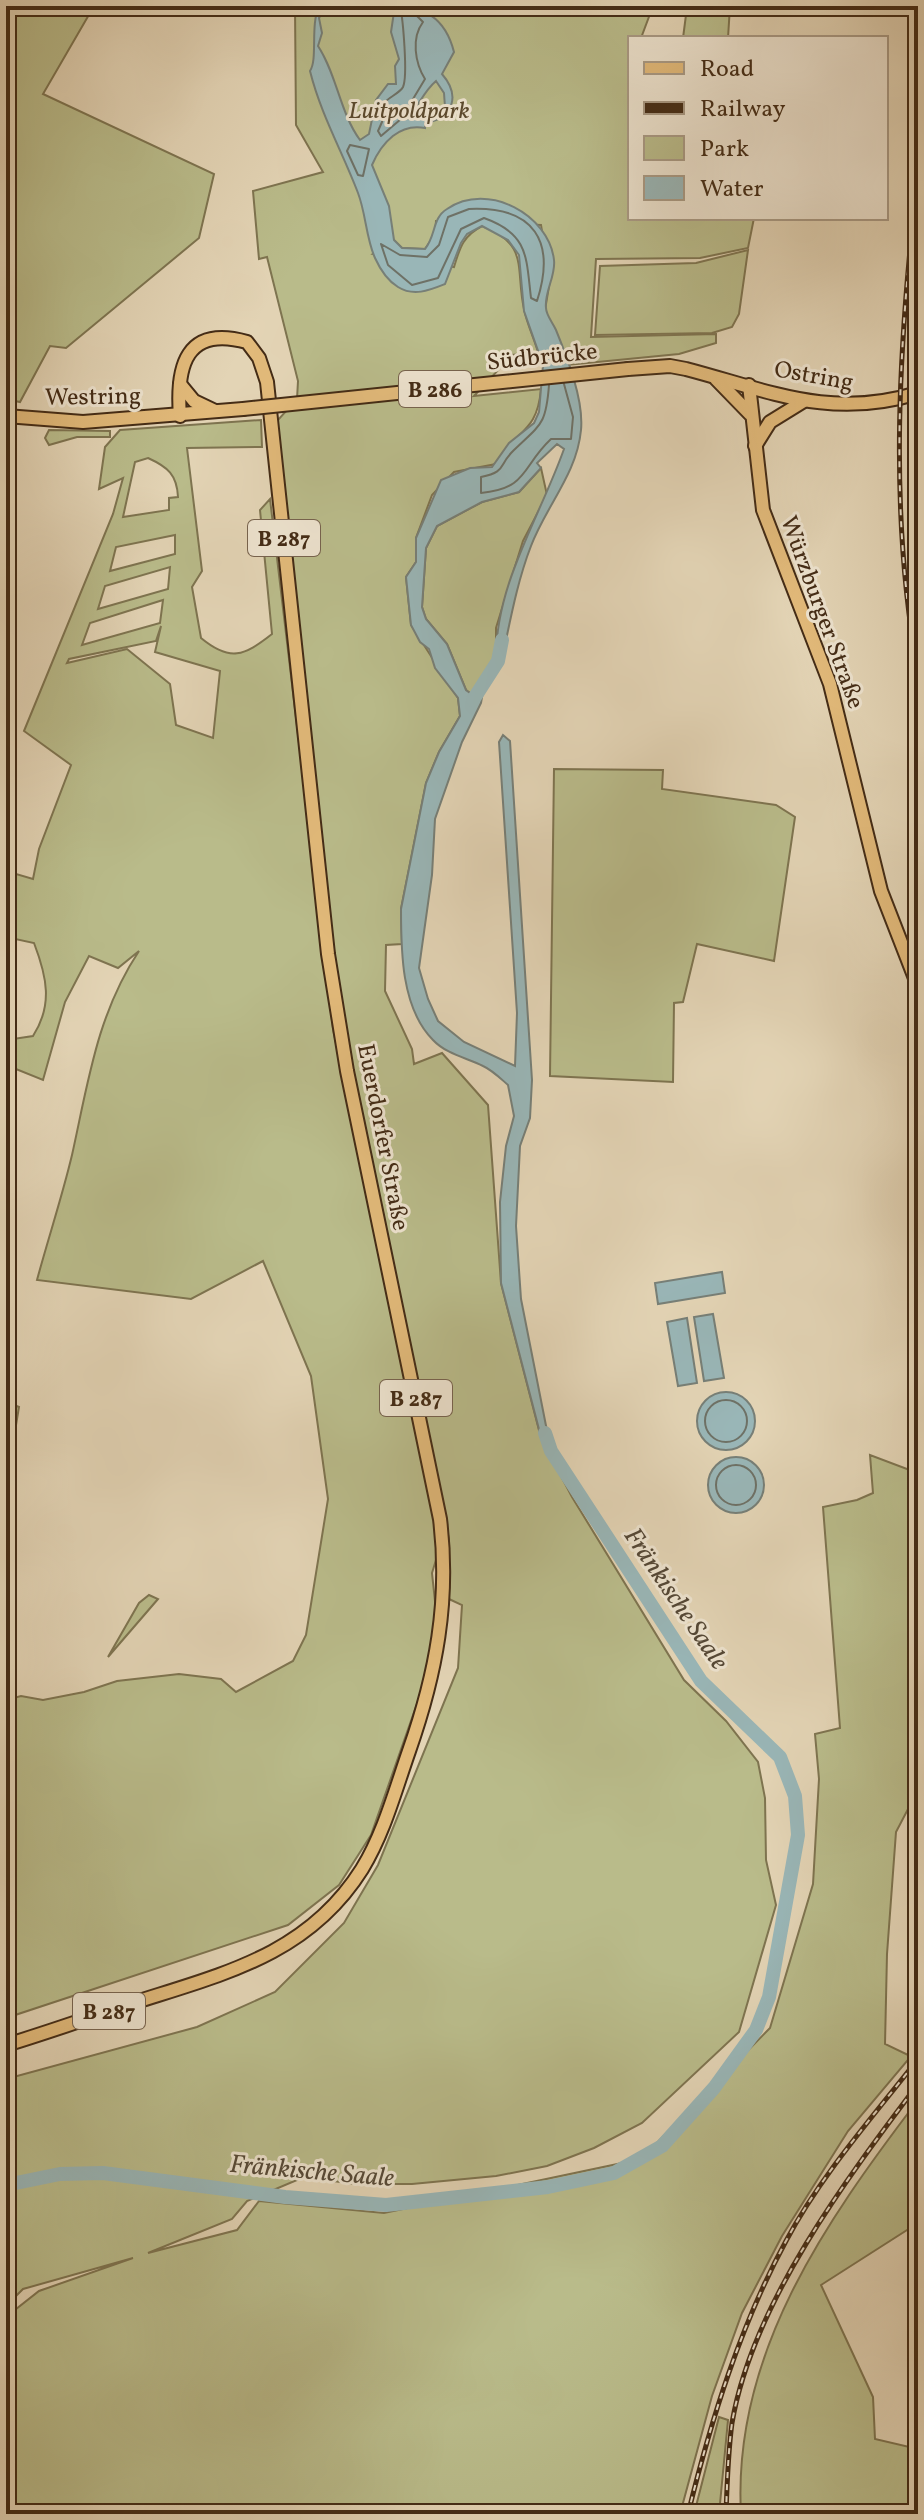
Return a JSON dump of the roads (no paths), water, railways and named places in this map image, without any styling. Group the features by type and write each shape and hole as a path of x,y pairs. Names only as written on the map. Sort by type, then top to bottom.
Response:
{"main road":[{"name":"Euerdorfer Straße","path":"6,2045 270,1956 329,1910 362,1869 380,1836 429,1689 441,1633 445,1566 429,1455 359,1131 328,954 267,382 259,358 247,342 220,337 190,350 183,362 179,383 180,416"},
{"name":"Südbrücke","path":"218,412 670,366 749,385"},
{"path":"711,375 737,397 752,417"},
{"path":"179,383 194,401 218,412"},
{"name":"Ostring","path":"749,385 804,401 866,406 918,393"},
{"name":"Würzburger Straße","path":"749,385 763,510 830,684 881,891 918,986"},
{"path":"755,447 770,422 804,401"},
{"name":"B 286","path":"180,416 218,412"},
{"name":"Westring","path":"6,416 83,422 180,416"}],"water":[{"path":"319,6 327,6 319,18 322,33 318,46 360,140 369,134 376,100 388,84 396,84 395,66 399,59 391,32 394,12 390,6 423,11 445,30 454,52 442,74 451,90 448,112 435,121 425,123 425,128 400,131 381,149 372,165 389,206 394,240 402,248 425,249 442,213 463,201 498,201 529,217 550,244 554,266 546,311 570,366 580,406 581,430 574,461 537,531 526,560 502,659 496,657 503,603 521,551 564,449 557,444 537,463 541,468 519,492 482,502 437,526 426,548 422,607 426,619 447,644 466,690 473,695 484,686 481,703 462,742 435,819 432,875 419,968 438,1021 464,1042 515,1066 517,1013 499,742 503,735 510,741 532,1080 530,1118 520,1146 516,1226 521,1299 551,1451 541,1437 501,1283 500,1202 506,1146 514,1116 508,1085 486,1068 444,1049 422,1027 414,1012 405,978 401,925 401,909 426,783 439,752 460,716 458,698 435,668 429,649 420,642 411,625 406,577 416,562 416,538 441,480 470,468 492,467 509,443 534,423 539,412 543,365 524,311 519,255 508,240 482,226 467,234 445,284 428,290 404,290 382,270 372,250 358,193 310,71 314,59","holes":["436,81 444,93 445,107 437,115 407,119"]},
{"path":"722,1272 725,1293 658,1304 655,1283"},
{"path":"713,1314 724,1378 704,1381 694,1317"},
{"path":"687,1318 697,1383 678,1386 667,1322"},
{"path":"726,1392 747,1400 755,1421 747,1442 726,1450 705,1442 697,1421 705,1400"},
{"path":"736,1457 756,1465 764,1485 756,1505 736,1513 716,1505 708,1485 716,1465"}],"waterway":[{"name":"Fränkische Saale","path":"473,700 498,661 502,640"},
{"name":"Fränkische Saale","path":"6,2185 60,2174 103,2173 285,2197 386,2205 548,2187 614,2173 662,2146 714,2088 756,2030 769,1997 798,1835 795,1796 780,1757 701,1681 551,1451 545,1433"}],"railway":[{"path":"918,174 906,298 900,423 903,548 918,672"},
{"path":"688,2514 728,2374 755,2306 786,2241 848,2147 918,2059"},
{"path":"726,2514 732,2423 743,2378 760,2333 781,2288 833,2201 918,2084"}],"park label":[{"name":"Luitpoldpark","path":"409,110"}]}
